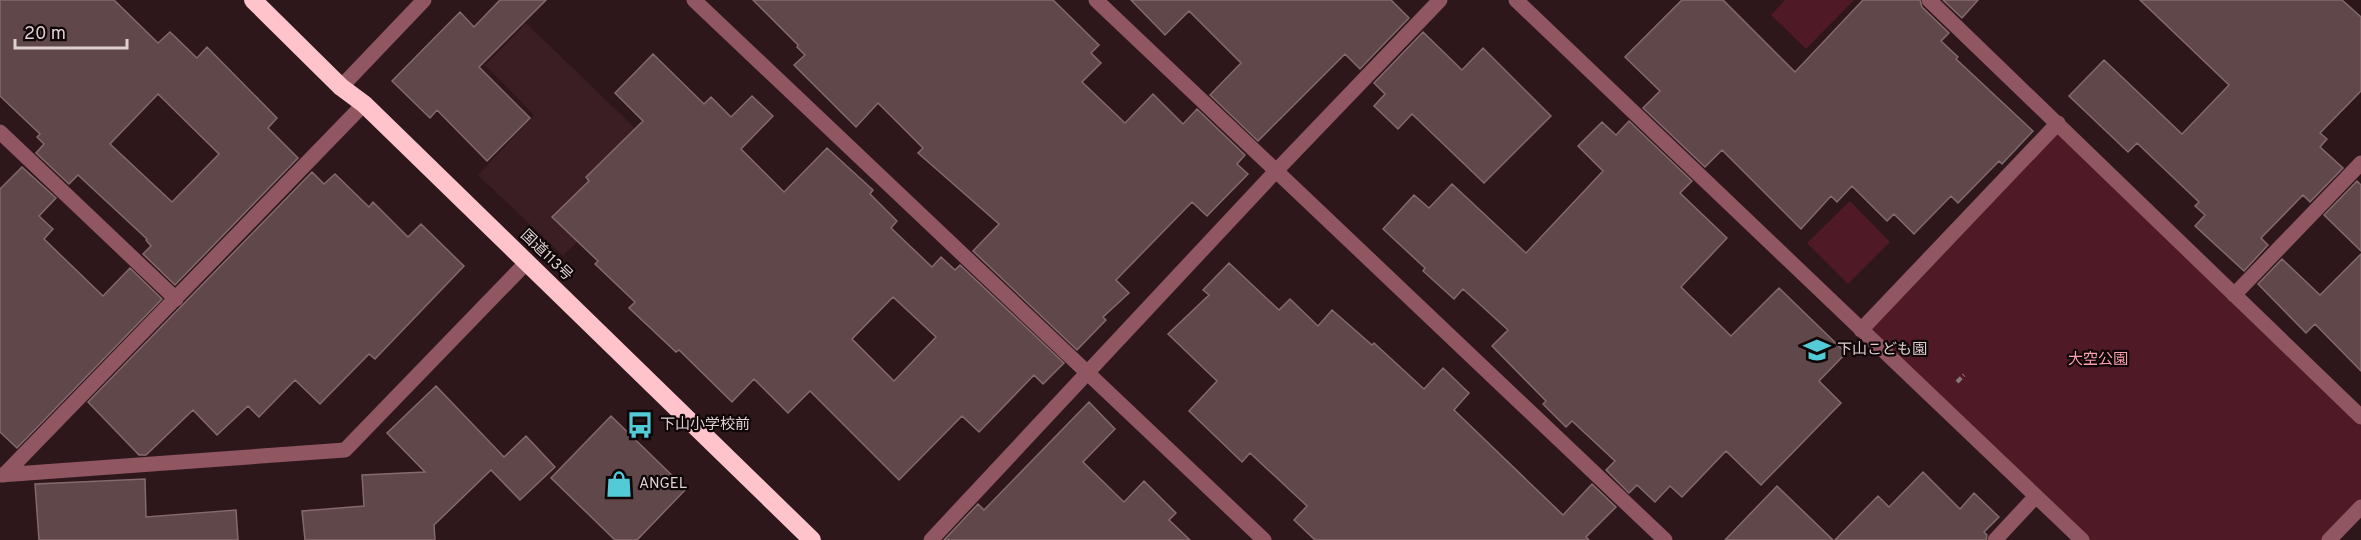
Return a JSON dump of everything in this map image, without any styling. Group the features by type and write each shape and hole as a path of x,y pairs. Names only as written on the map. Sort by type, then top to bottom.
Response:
{"highway":[{"name":"国道113号","path":"253,0 341,87 364,104 812,540"}],"street":[{"path":"341,87 424,0"},
{"path":"694,0 1264,540"},
{"path":"1096,0 1665,540"},
{"path":"931,540 1087,371 1440,0"},
{"path":"1516,0 2082,540"},
{"path":"1929,0 2361,417"},
{"path":"2,475 364,104"},
{"path":"1861,330 2058,123"},
{"path":"1,135 176,299"},
{"path":"2234,295 2361,163"},
{"path":"2,475 345,450 527,262"},
{"path":"1995,540 2036,496"},
{"path":"2329,540 2361,507"}],"shaded area":[{"path":"526,23 663,155 563,256 478,175 534,115 485,65"}],"green space":[{"path":"1785,0 1854,0 1806,49 1771,15"},
{"name":"大空公園","path":"2058,123 2361,417 2361,507 2329,540 2082,540 1861,330"},
{"path":"1850,201 1890,242 1848,284 1807,243"}],"building":[{"path":"0,0 114,0 158,43 170,32 197,58 207,47 277,118 268,128 298,158 175,285 143,254 151,246 147,239 78,175 69,184 36,153 44,144 37,137 40,134 0,96","holes":["158,94 219,154 172,202 110,144"]},
{"path":"500,0 546,0 479,67 530,118 487,161 437,110 430,118 392,81 460,12 474,27"},
{"path":"753,0 1053,0 1099,45 1091,53 1101,63 1082,82 1125,123 1153,94 1183,124 1197,109 1245,155 1237,164 1248,174 1207,216 1192,202 1116,280 1129,293 1103,317 1106,320 1077,350 973,251 999,224 918,153 923,148 878,103 856,127 794,65 805,55"},
{"path":"1131,0 1391,0 1409,18 1360,69 1345,54 1258,141 1210,95 1241,63 1189,11 1165,35"},
{"path":"1682,0 1723,0 1795,72 1863,0 1920,0 1922,7 1949,33 1941,41 1958,57 1956,59 2033,131 2002,164 1999,161 1958,203 1951,196 1914,234 1894,214 1887,221 1852,186 1837,202 1831,196 1801,229 1722,150 1705,167 1643,108 1660,91 1625,57"},
{"path":"1943,0 1978,0 1962,18"},
{"path":"2140,0 2342,0 2361,17 2361,91 2320,133 2327,139 2320,147 2343,168 2310,202 2303,195 2261,238 2268,245 2244,271 2195,226 2205,215 2195,206 2199,202 2137,143 2128,152 2069,96 2104,60 2182,134 2229,85"},
{"path":"1423,32 1462,70 1483,48 1551,116 1484,183 1412,114 1398,129 1374,106 1385,94 1374,83"},
{"path":"653,54 704,104 711,97 731,117 752,96 773,116 741,149 784,192 827,148 873,190 870,194 897,221 891,228 932,267 941,257 955,270 960,265 1064,363 1043,384 1034,375 979,432 962,416 899,480 810,391 788,413 754,379 732,402 679,350 676,352 629,308 635,302 595,264 598,261 552,217 589,181 586,177 643,121 615,93","holes":["893,297 936,337 894,381 852,339"]},
{"path":"1629,121 1692,181 1680,193 1727,238 1681,287 1731,336 1779,288 1846,353 1819,381 1841,403 1761,485 1726,451 1682,497 1670,486 1655,502 1637,485 1629,493 1606,470 1615,461 1572,421 1566,427 1543,404 1546,401 1492,346 1508,330 1463,289 1454,299 1423,271 1425,268 1383,229 1414,195 1429,208 1452,184 1526,253 1603,171 1578,146 1602,122 1616,135"},
{"path":"22,167 56,198 39,216 53,229 44,239 103,296 130,268 162,299 17,448 0,432 0,189"},
{"path":"312,172 324,184 335,174 369,207 373,202 408,237 421,224 464,266 375,359 369,354 320,404 295,380 259,417 248,406 217,435 193,410 146,455 139,455 88,402"},
{"path":"2357,181 2361,185 2361,251 2324,215"},
{"path":"2361,254 2361,371 2315,324 2306,333 2258,284 2282,259 2320,295"},
{"path":"1229,263 1279,310 1290,299 1318,326 1332,310 1372,345 1374,343 1424,389 1443,368 1469,393 1454,410 1563,515 1592,484 1616,507 1586,537 1589,540 1315,540 1294,520 1307,506 1250,453 1242,462 1189,411 1217,381 1168,334 1209,295 1203,290"},
{"path":"436,386 504,457 526,436 555,467 520,500 491,470 434,525 435,540 305,540 302,511 364,506 362,475 425,472 387,433"},
{"path":"1089,402 1115,429 1083,462 1124,502 1144,481 1176,513 1169,520 1190,540 944,540 978,504 984,510"},
{"path":"611,416 686,489 637,540 615,540 551,478"},
{"path":"1923,472 1960,509 1974,493 1999,517 1984,532 1987,535 1986,540 1835,540 1878,496 1889,507"},
{"path":"145,479 146,517 236,510 238,540 39,540 35,484"},
{"path":"1777,486 1833,540 1725,540"}],"place":[{"name":"下山こども園","path":"1817,350"},
{"name":"下山小学校前","path":"640,425"},
{"name":"ANGEL","path":"619,484"}]}
